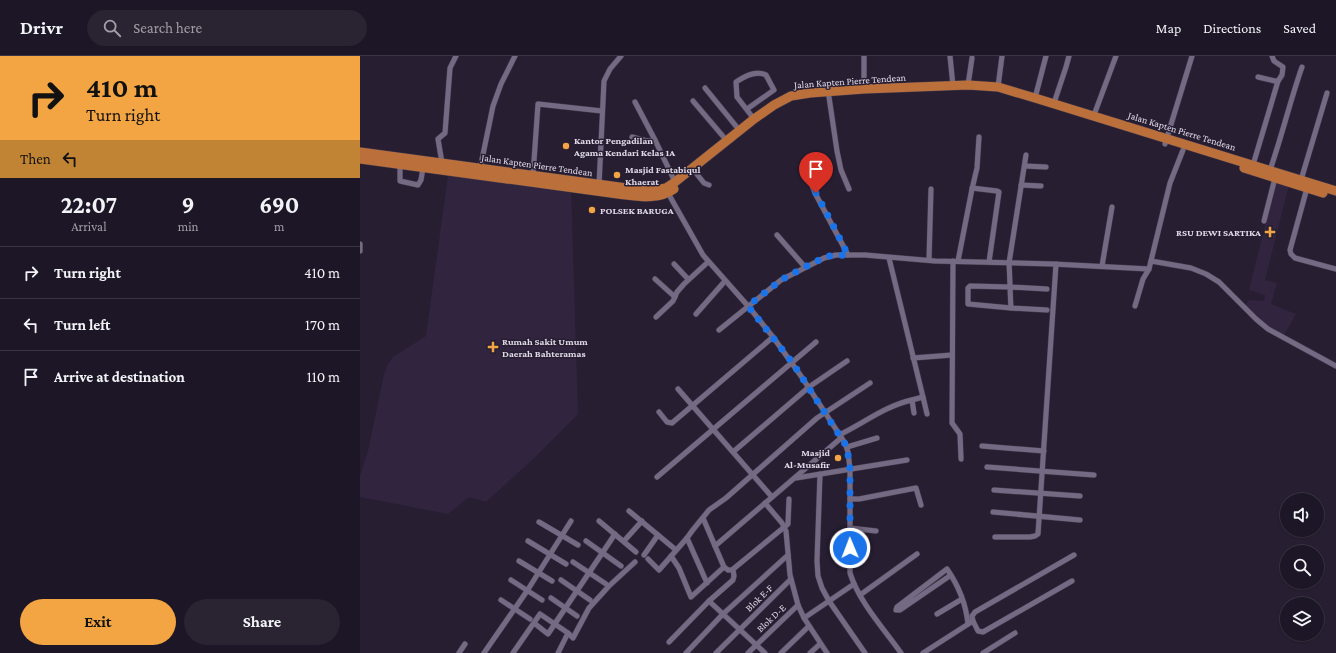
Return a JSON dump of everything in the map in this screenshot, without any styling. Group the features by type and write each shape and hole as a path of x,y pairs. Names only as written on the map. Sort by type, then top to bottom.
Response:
{"highway":[{"name":"Jalan Kapten Pierre Tendean","path":"360,159 422,168 480,169 533,175 563,183 599,185 649,191 666,188 778,109 800,100 968,85 998,87 1094,115 1166,141 1183,150 1300,180 1336,191"},
{"name":"Jalan Kapten Pierre Tendean","path":"360,152 442,163 460,169 563,183 618,194 654,197 668,193 696,173 720,151 727,141 754,119 774,105 791,96 864,89 894,91 976,91 997,93 1032,102 1253,165 1307,188 1336,197"}],"street":[{"path":"442,163 438,139 445,133 450,68 456,56"},
{"path":"480,169 493,106 501,84 515,56"},
{"path":"599,185 604,81 610,69 621,56"},
{"path":"864,56 864,89"},
{"path":"950,56 952,86"},
{"path":"998,87 1002,56"},
{"path":"1036,98 1046,56"},
{"path":"1054,104 1069,56"},
{"path":"1094,115 1116,56"},
{"path":"1166,141 1192,56"},
{"path":"1253,165 1278,81 1282,75 1283,67 1274,61 1272,56"},
{"path":"968,85 972,58"},
{"path":"1264,221 1282,132 1302,67"},
{"path":"747,109 774,90 766,75 758,73 747,75 736,82 736,96 754,119"},
{"path":"1258,77 1278,81"},
{"path":"704,88 740,131"},
{"path":"1300,180 1327,93"},
{"path":"829,97 841,170 850,189"},
{"path":"693,101 727,141"},
{"path":"635,102 675,182"},
{"path":"533,175 538,104 602,111"},
{"path":"632,136 647,142 655,140"},
{"path":"961,459 960,434 952,423 952,354 956,261 977,168 979,137"},
{"path":"1135,306 1141,285 1149,269 1170,183 1183,150"},
{"path":"1011,308 1009,263 1026,155"},
{"path":"400,165 400,181 418,185 421,180 422,168"},
{"path":"1024,166 1046,167"},
{"path":"696,173 704,183 709,185"},
{"path":"807,173 848,255"},
{"path":"1021,184 1041,186"},
{"path":"972,188 998,192 988,262"},
{"path":"1307,188 1290,250 1291,254 1295,258 1336,269"},
{"path":"929,260 931,189"},
{"path":"668,193 708,262 748,306 792,362 847,447 850,469 850,568 854,584 860,595 901,653"},
{"path":"1102,266 1112,207"},
{"path":"777,235 805,267"},
{"path":"360,244 360,251"},
{"path":"719,330 781,280 827,256 865,255 929,260 1149,269"},
{"path":"889,258 927,414"},
{"path":"1151,261 1191,268 1206,274 1219,282 1256,320 1268,329 1336,366"},
{"path":"656,317 675,297 688,279 708,262"},
{"path":"674,264 688,279"},
{"path":"994,537 1035,536 1038,534 1056,264"},
{"path":"654,279 675,297"},
{"path":"696,314 725,281"},
{"path":"1047,289 970,286 968,288 967,302 968,305 1047,310"},
{"path":"659,412 667,422 672,423 773,337"},
{"path":"658,477 816,342"},
{"path":"913,358 952,354"},
{"path":"733,452 808,387 847,361"},
{"path":"658,535 646,557 659,570 709,510 726,498 825,412 870,383"},
{"path":"678,389 772,497"},
{"path":"715,546 795,478 840,436 888,407 923,396"},
{"path":"912,400 914,413"},
{"path":"847,447 877,438"},
{"path":"982,446 1044,451"},
{"path":"795,478 907,460"},
{"path":"987,467 1094,475"},
{"path":"820,474 818,572 822,588 829,602 865,653"},
{"path":"850,499 858,499 916,488 921,504"},
{"path":"994,490 1080,496"},
{"path":"702,518 724,567 728,570 733,570 784,528 789,522 789,499"},
{"path":"765,503 784,528 787,535 791,579 798,605 804,618 827,653"},
{"path":"629,511 676,550"},
{"path":"993,512 1080,520"},
{"path":"484,653 527,591 571,521"},
{"path":"599,521 636,552"},
{"path":"624,541 642,521"},
{"path":"539,522 578,545"},
{"path":"850,528 876,531"},
{"path":"534,623 548,634 615,534"},
{"path":"687,538 707,583"},
{"path":"528,541 566,564"},
{"path":"586,541 621,566"},
{"path":"860,595 917,554"},
{"path":"686,653 723,614 788,555"},
{"path":"923,653 970,622 975,612 1074,555"},
{"path":"671,556 679,568 691,597 724,567"},
{"path":"519,561 552,581"},
{"path":"573,562 606,584"},
{"path":"513,653 540,614 573,638 589,608 609,586 635,562"},
{"path":"951,575 900,610 896,610 897,607 947,569 951,575 958,589 970,622 978,631 983,632 1072,581"},
{"path":"669,642 709,601 733,580 733,570"},
{"name":"Blok E-F","path":"716,653 791,579"},
{"path":"511,580 542,600"},
{"path":"561,580 590,600"},
{"path":"804,618 854,584"},
{"path":"550,598 577,616"},
{"path":"937,614 962,599"},
{"path":"501,600 530,619"},
{"path":"709,601 765,653"},
{"name":"Blok D-E","path":"748,653 798,605"},
{"path":"781,653 809,626"},
{"path":"558,653 568,633"},
{"path":"983,653 1015,633"},
{"path":"459,653 464,644"},
{"path":"810,653 820,644"}],"shaded area":[{"name":"Rumah Sakit Umum Daerah Bahteramas","path":"449,168 571,187 578,414 530,462 486,502 469,497 448,514 360,497 360,476 368,451 384,374 388,364 393,357 426,336"},
{"name":"RSU DEWI SARTIKA","path":"1276,181 1289,185 1265,280 1277,283 1271,304 1296,314 1283,337 1273,331 1244,307 1249,300 1264,301 1265,295 1249,290"}],"place":[{"name":"Kantor Pengadilan Agama Kendari Kelas 1A","path":"566,146"},
{"name":"Masjid Fastabiqul Khaerat","path":"617,175"},
{"name":"POLSEK BARUGA","path":"592,210"},
{"name":"RSU DEWI SARTIKA","path":"1270,232"},
{"name":"Rumah Sakit Umum Daerah Bahteramas","path":"493,347"},
{"name":"Masjid Al-Musafir","path":"838,458"}],"route":[{"path":"816,193 848,255 827,256 805,267 781,280 748,306 792,362 847,447 850,469 850,548"}]}
